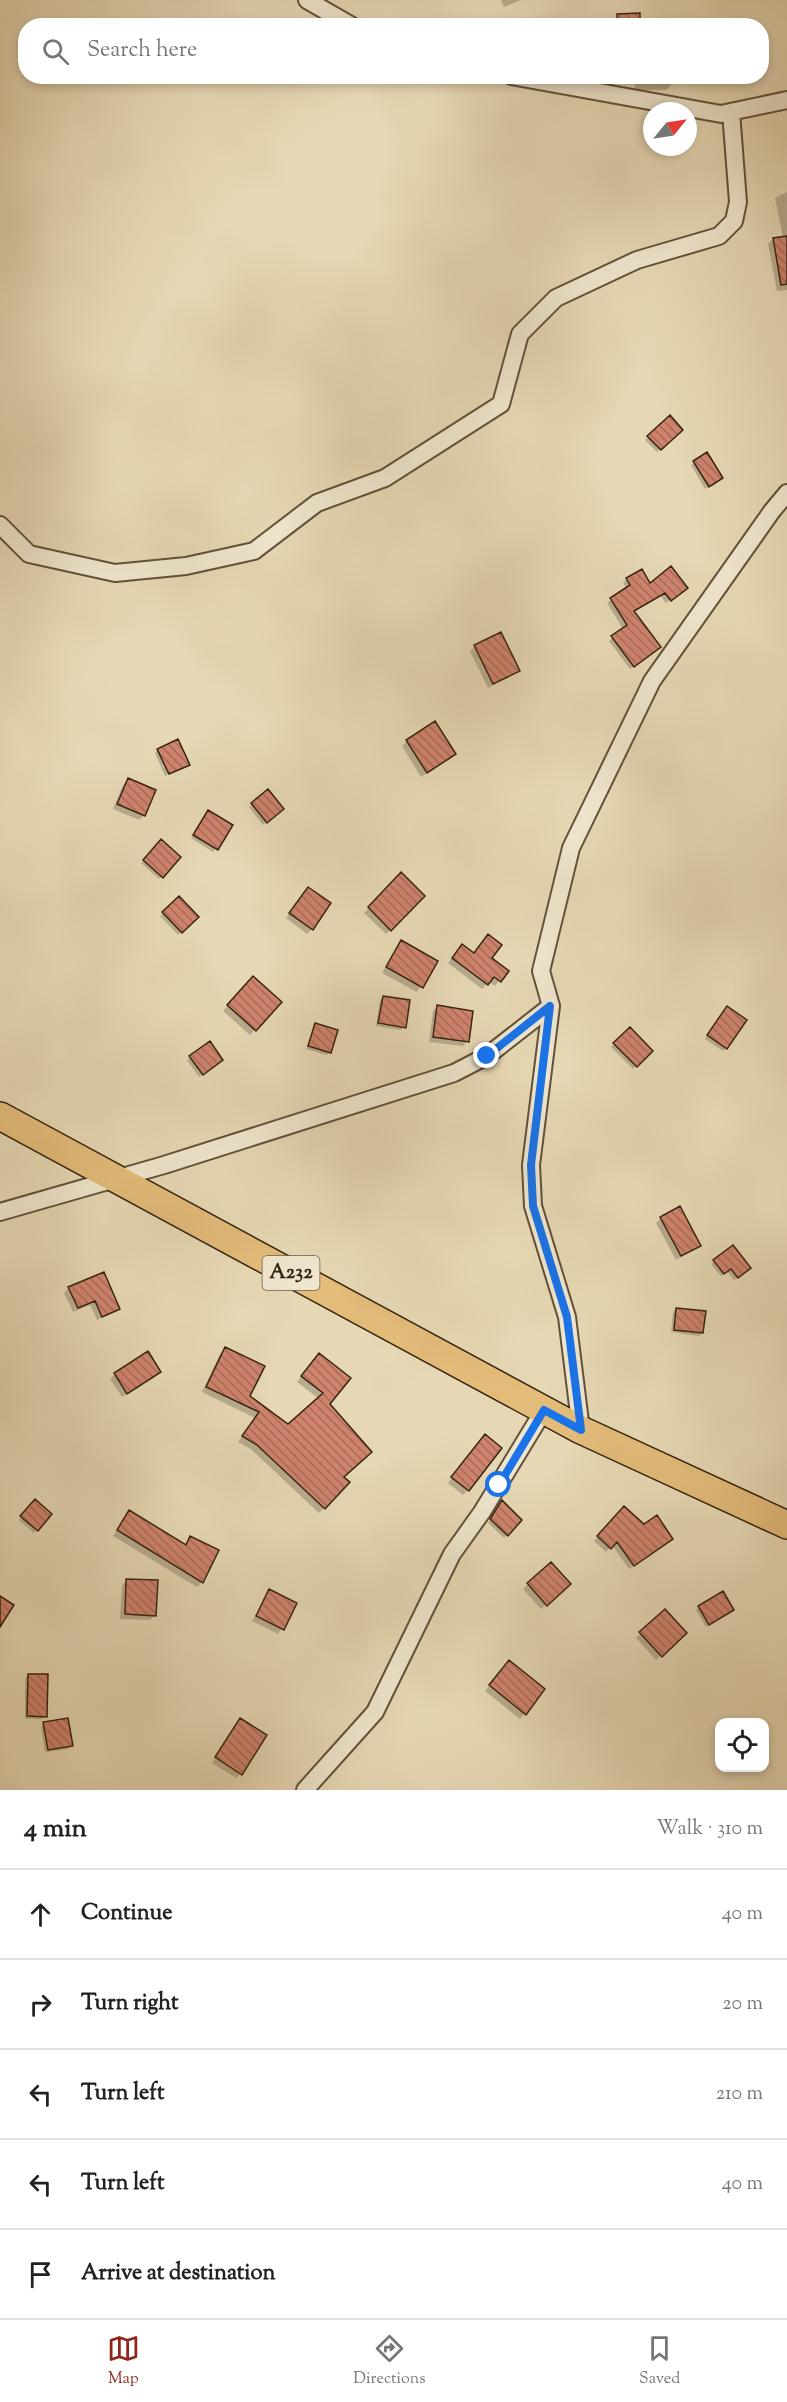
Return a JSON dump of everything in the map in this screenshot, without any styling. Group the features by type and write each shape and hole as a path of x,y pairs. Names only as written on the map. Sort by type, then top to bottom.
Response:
{"main road":[{"name":"A232","path":"0,1116 581,1430 787,1525"}],"street":[{"path":"307,0 338,18"},
{"path":"556,84 721,114 787,100"},
{"path":"0,525 29,554 51,559 115,573 186,566 254,551 316,503 385,478 501,404 520,334 556,298 637,260 719,236 734,221 738,202 730,112"},
{"path":"581,1430 567,1317 533,1206 531,1165 550,1006 541,971 571,848 652,681 787,493"},
{"path":"0,1212 454,1073 487,1056 550,1006"},
{"path":"305,1790 375,1712 452,1554 482,1512 544,1410"}],"building":[{"path":"640,13 640,18 617,18 617,14"},
{"path":"787,236 787,284 781,285 773,238"},
{"path":"670,415 683,430 661,450 647,436"},
{"path":"707,452 723,478 709,487 693,461"},
{"path":"671,566 688,588 671,601 665,593 634,611 661,647 634,667 611,636 627,625 610,598 630,585 626,578 642,569 650,583"},
{"path":"501,632 520,671 493,684 474,645"},
{"path":"435,721 456,754 427,773 406,740"},
{"path":"178,739 190,765 169,774 157,749"},
{"path":"128,778 156,790 145,816 117,804"},
{"path":"268,789 284,809 267,823 251,803"},
{"path":"208,810 233,825 218,850 193,835"},
{"path":"161,839 181,857 163,878 143,860"},
{"path":"401,872 425,896 391,931 368,907"},
{"path":"308,887 331,903 313,930 289,913"},
{"path":"179,896 199,917 182,933 162,912"},
{"path":"488,934 502,945 492,958 509,971 501,982 494,977 488,985 452,958 462,944 474,953"},
{"path":"401,940 438,961 423,988 386,967"},
{"path":"253,976 282,1002 256,1031 227,1005"},
{"path":"383,996 410,1000 406,1028 378,1023"},
{"path":"437,1005 473,1011 469,1042 433,1037"},
{"path":"727,1006 747,1020 727,1049 707,1035"},
{"path":"315,1023 338,1030 331,1053 308,1046"},
{"path":"630,1027 653,1051 637,1067 613,1043"},
{"path":"210,1041 223,1060 203,1075 189,1056"},
{"path":"680,1206 701,1246 681,1256 660,1217"},
{"path":"733,1245 751,1268 738,1278 731,1269 724,1274 713,1260"},
{"path":"104,1272 120,1309 102,1317 95,1301 78,1308 68,1287"},
{"path":"676,1308 706,1311 703,1333 674,1330"},
{"path":"225,1347 265,1366 250,1396 288,1424 323,1393 301,1376 319,1353 351,1378 330,1404 372,1452 344,1477 350,1482 325,1509 257,1445 242,1436 259,1412 206,1387"},
{"path":"148,1351 161,1372 127,1394 114,1373"},
{"path":"485,1434 502,1448 469,1491 451,1477"},
{"path":"35,1499 52,1514 38,1531 20,1516"},
{"path":"502,1500 522,1520 508,1536 490,1519"},
{"path":"624,1506 644,1524 657,1515 673,1539 634,1566 617,1542 611,1549 597,1536"},
{"path":"129,1510 186,1545 190,1536 219,1550 203,1583 117,1530"},
{"path":"551,1562 571,1584 547,1606 527,1583"},
{"path":"126,1579 158,1580 156,1616 125,1614"},
{"path":"269,1589 297,1603 284,1630 256,1616"},
{"path":"723,1591 734,1610 709,1625 698,1606"},
{"path":"0,1596 14,1605 0,1627"},
{"path":"665,1609 687,1633 662,1657 639,1632"},
{"path":"509,1660 545,1689 526,1715 489,1685"},
{"path":"28,1674 48,1674 47,1717 27,1716"},
{"path":"68,1718 73,1746 48,1750 43,1722"},
{"path":"240,1718 267,1735 242,1775 215,1757"}],"route":[{"path":"487,1056 550,1006 543,1080 531,1165 533,1206 567,1317 581,1430 544,1410 499,1485"}]}
